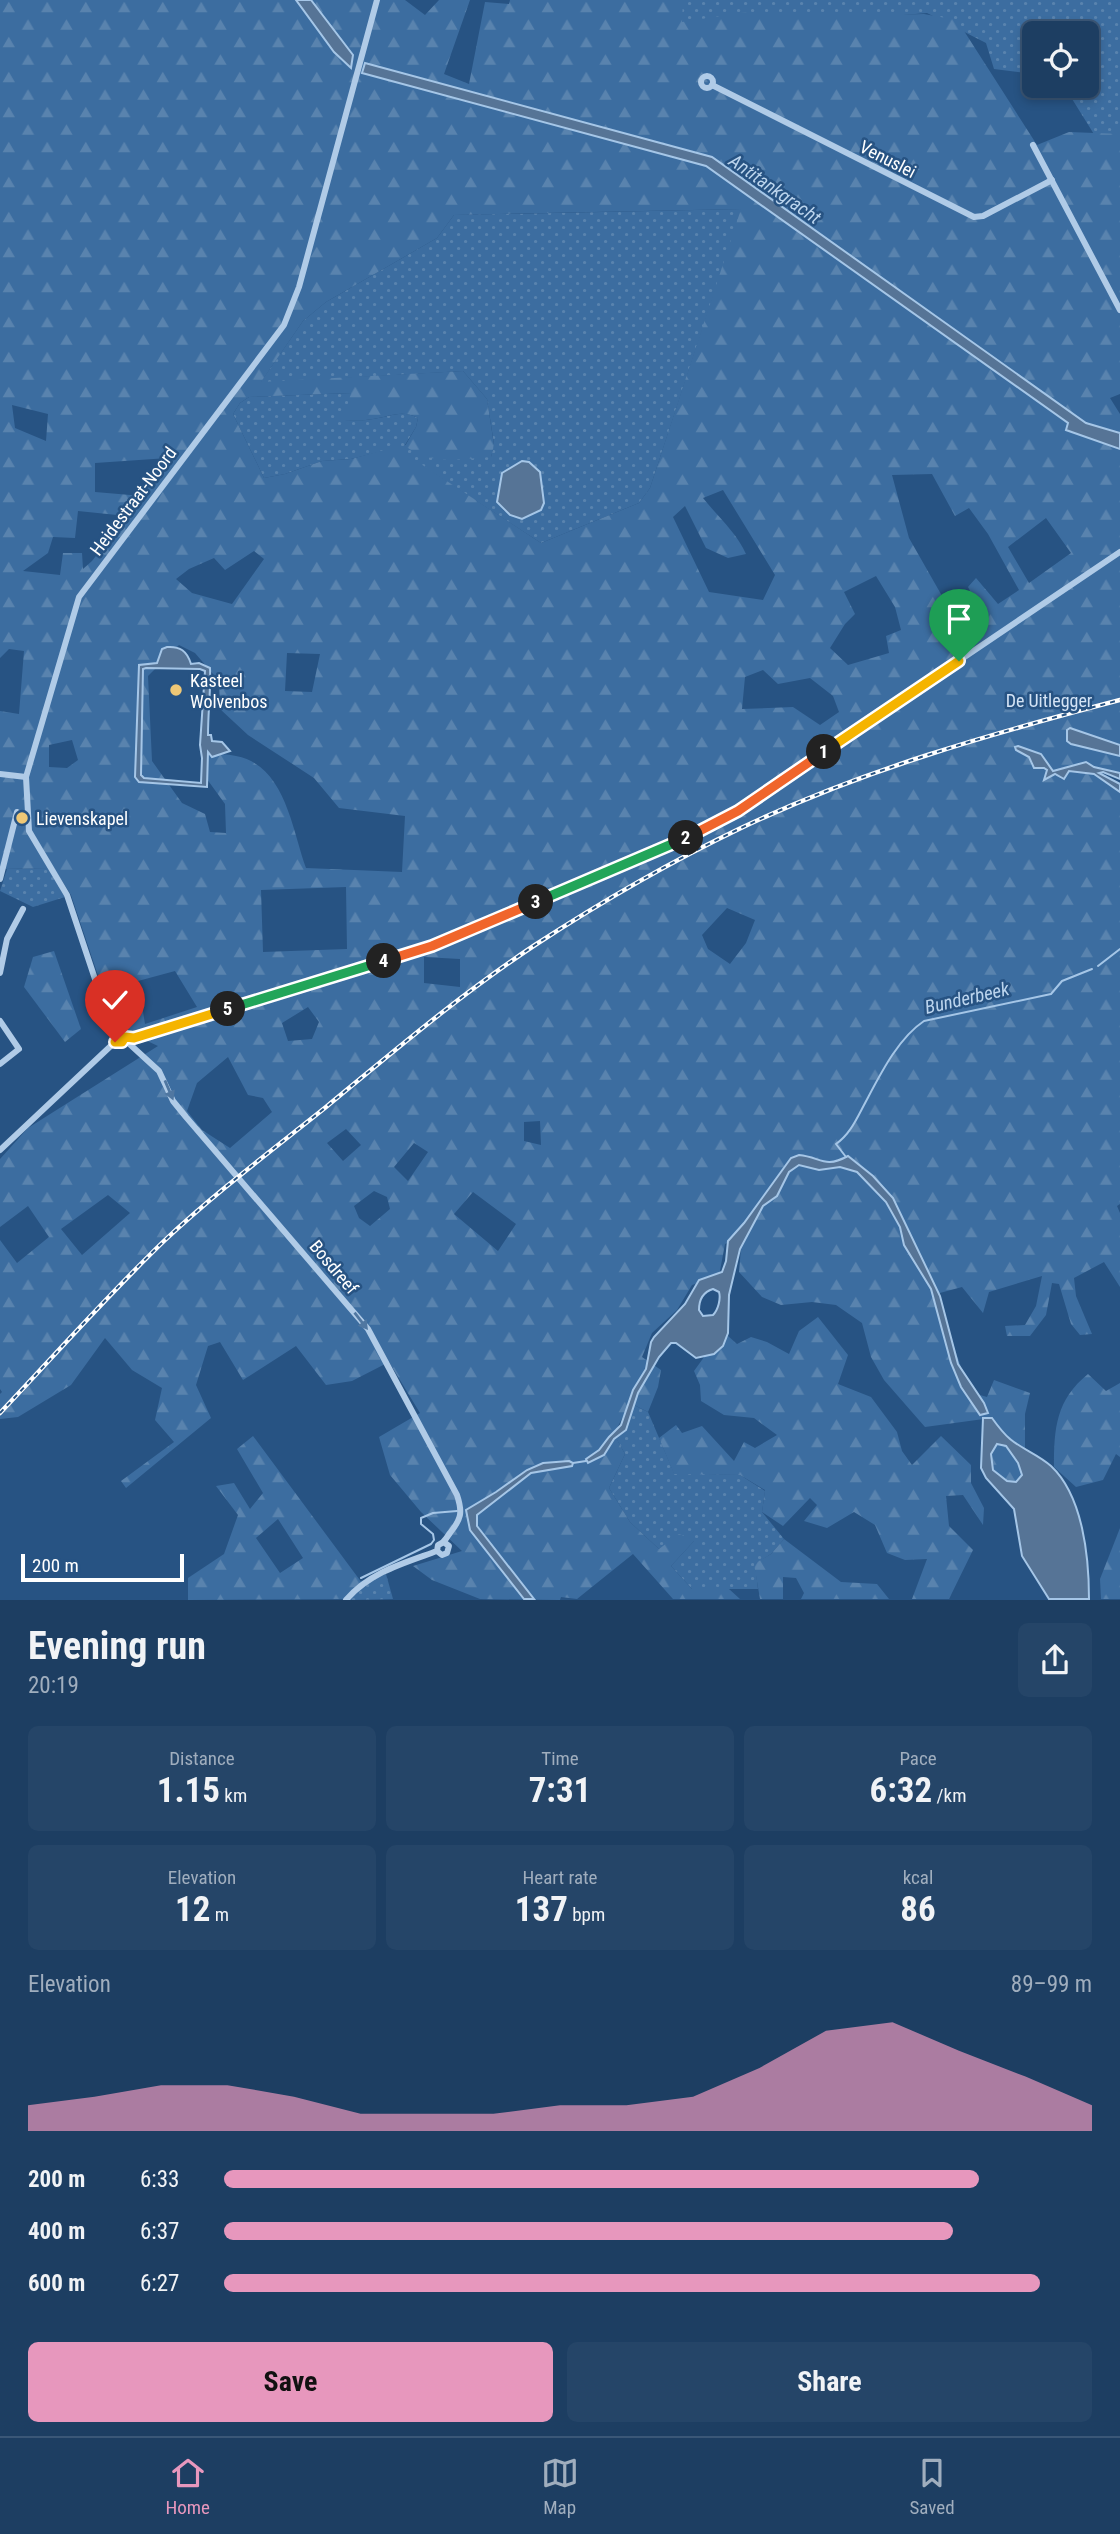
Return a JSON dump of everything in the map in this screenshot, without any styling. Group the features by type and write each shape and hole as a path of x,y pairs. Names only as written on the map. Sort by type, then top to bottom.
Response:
{"street":[{"name":"Heidestraat-Noord","path":"115,1031 111,1027 67,895 29,831 26,776 79,597 284,325 299,287 377,0"},
{"name":"Venuslei","path":"712,85 974,217 984,216 1052,180"},
{"path":"1032,145 1120,310"},
{"path":"0,1150 115,1042 432,946 723,820 1120,552"},
{"path":"0,774 26,776"},
{"path":"0,879 18,812"},
{"path":"0,973 6,939 23,909"},
{"path":"0,1021 19,1049 0,1064"},
{"path":"115,1042 112,1037 115,1031 122,1031 125,1038"},
{"name":"Bosdreef","path":"125,1038 159,1071 176,1105 338,1293 374,1339 457,1495 461,1517 445,1543 449,1546 447,1553 442,1555 437,1551 367,1579 346,1600"}],"green space":[{"name":"De Uitlegger","path":"0,0 405,0 425,15 439,0 470,0 444,74 469,84 485,2 509,4 510,0 683,0 682,22 747,12 851,16 924,14 957,20 1037,145 1069,132 1120,134 1120,394 1110,398 1120,414 1120,745 1071,728 1067,730 1067,741 1120,756 1120,773 1094,767 1086,762 1053,771 1042,755 1018,746 1029,757 1032,766 1045,768 1049,777 1058,775 1061,779 1065,778 1069,771 1094,774 1120,792 1120,1204 1117,1206 1120,1213 1120,1287 1104,1262 1074,1278 1076,1296 1092,1334 1080,1335 1071,1324 1059,1284 1052,1283 1046,1315 1030,1336 1007,1336 1005,1326 1025,1325 1036,1306 1042,1276 989,1292 983,1313 962,1287 936,1294 962,1370 973,1393 987,1397 994,1380 1030,1393 1025,1414 1025,1449 1009,1438 991,1418 925,1427 884,1380 871,1357 862,1323 836,1305 812,1302 781,1305 762,1297 739,1272 742,1236 725,1244 719,1276 692,1285 677,1310 652,1333 642,1357 661,1370 658,1387 648,1412 630,1403 614,1434 625,1454 609,1488 630,1522 659,1549 679,1534 695,1540 671,1566 692,1589 729,1589 740,1599 673,1599 633,1554 577,1599 480,1599 432,1580 413,1566 462,1551 421,1512 390,1475 379,1437 420,1413 389,1362 352,1381 326,1385 296,1346 243,1380 220,1342 208,1346 196,1385 211,1418 126,1488 121,1481 174,1442 155,1420 162,1388 132,1370 105,1338 71,1385 18,1417 0,1419 0,1240 17,1263 49,1237 28,1206 0,1227 0,1159 28,1128 158,1046 115,1026 71,895 54,868 2,869 0,872 0,711 19,714 24,651 9,649 0,658","holes":["741,209 650,488 639,503 541,543 395,447 351,459 322,461 264,478 233,414 240,403 249,397 351,393 343,420 412,415 418,418 416,427 405,446 436,459 491,457 494,445 487,399 463,371 261,382 303,321 326,302 437,238 454,215","12,405 48,414 46,441 15,428","168,458 142,496 95,492 95,463","932,474 955,516 969,508 988,534 1019,590 998,604 976,578 968,587 983,616 958,624 909,538 892,475","723,490 775,575 763,600 709,592 673,517 685,506 706,548 728,558 746,554 738,539 703,498","78,511 127,516 83,569 82,553 63,553 60,575 23,571 48,553 53,537 75,538","1046,518 1071,553 1029,583 1008,547","254,551 264,559 232,604 192,593 176,579 189,569 214,558 225,570","876,576 895,607 901,630 886,636 889,653 848,665 830,648 845,624 855,614 844,592","179,645 195,653 219,681 220,709 248,735 314,778 339,808 405,816 402,872 306,868 291,818 276,785 266,772 253,762 236,756 208,754 204,775 225,804 226,833 210,832 205,814 182,803 152,761 148,676","287,653 320,654 312,692 285,691","763,670 778,684 810,678 833,696 839,712 820,725 793,707 742,709 745,677","72,740 78,760 67,768 49,767 49,745","346,887 347,949 263,952 261,890","727,908 755,920 746,943 730,964 708,949 702,935","424,957 460,959 460,987 424,983","175,971 197,1007 145,1024 138,981","308,1007 319,1022 312,1039 288,1041 282,1023","228,1057 248,1095 263,1098 272,1112 230,1148 202,1130 187,1111 197,1083","540,1121 541,1145 524,1141 524,1122","346,1129 361,1145 343,1161 327,1143","414,1143 428,1152 408,1181 394,1167","374,1191 387,1197 390,1209 370,1226 359,1218 354,1206","473,1192 516,1224 498,1251 454,1214","108,1195 130,1213 82,1255 61,1229"]},
{"path":"677,0 1120,0 1120,176 1071,98 1099,98 1099,21 1022,21 1022,72 994,69 986,43 927,13 668,35"},
{"path":"742,209 650,488 639,503 541,543 395,448 351,459 322,461 264,478 233,414 240,403 249,397 352,393 344,420 412,415 418,418 416,427 405,445 491,457 494,444 487,399 463,371 260,383 303,321 326,302 437,238 454,215","holes":["529,462 540,480 535,513 526,518 504,511 497,502 502,473"]},
{"path":"48,868 65,897 33,907 0,891 7,869"},
{"path":"54,951 81,1029 65,1042 24,987 33,957"},
{"path":"818,1317 848,1355 838,1384 871,1397 897,1432 902,1451 912,1465 941,1436 971,1465 971,1483 984,1508 983,1525 963,1495 946,1496 949,1526 973,1550 949,1599 912,1599 927,1559 905,1560 887,1553 875,1525 854,1512 827,1528 804,1521 817,1505 810,1498 783,1526 762,1512 765,1490 740,1475 674,1474 659,1438 676,1425 682,1433 702,1426 734,1461 744,1442 755,1448 777,1435 754,1418 724,1415 701,1401 700,1385 694,1371 707,1353 728,1336 737,1344 751,1337 789,1354 799,1331"},
{"path":"1088,1374 1106,1391 1120,1383 1120,1457 1116,1454 1103,1480 1076,1487 1054,1467 1056,1427 1069,1394"},
{"path":"634,1405 648,1412 674,1473 740,1475 765,1491 762,1512 784,1539 771,1554 755,1564 758,1589 692,1589 671,1566 694,1541 659,1549 630,1522 609,1488 625,1454 616,1438 626,1430"},
{"path":"253,1436 362,1583 349,1599 188,1600 188,1578 224,1554 238,1515 216,1486 234,1483 250,1509 263,1493 237,1449","holes":["278,1519 303,1558 280,1573 256,1538"]},
{"path":"997,1444 1006,1446 1018,1463 1022,1475 1016,1482 1007,1481 993,1470 991,1454"},
{"path":"1120,1528 1120,1599 1101,1599 1100,1579"},
{"path":"784,1539 841,1582 877,1584 889,1599 801,1599 804,1593 796,1578 783,1577 783,1599 760,1599 754,1564 771,1554"},
{"path":"386,1574 393,1599 348,1600 361,1581"}],"shaded area":[{"path":"296,0 311,0 353,55 351,68 334,52"},
{"name":"Antitankgracht","path":"365,63 712,157 1086,423 1120,433 1120,449 1066,430 1068,423 706,166 362,73"},
{"path":"522,461 529,462 540,472 544,503 541,510 522,519 510,515 497,502 502,473"},
{"path":"176,647 185,653 191,664 199,663 210,668 208,735 211,735 212,741 222,742 230,751 212,757 208,752 207,787 139,782 135,777 139,665 157,663 162,649","holes":["143,669 205,671 200,745 201,783 144,778 141,775"]},
{"path":"1070,728 1120,745 1120,756 1071,744 1067,741 1067,730"},
{"path":"1015,747 1041,754 1053,771 1086,762 1094,767 1120,773 1120,779 1099,773 1120,784 1120,792 1094,774 1069,771 1064,779 1055,774 1044,780 1047,770 1034,768 1029,757 1016,750"},
{"path":"799,1155 833,1162 848,1156 873,1176 893,1198 940,1296 958,1364 988,1413 980,1415 961,1387 951,1363 931,1289 904,1245 900,1227 886,1202 857,1172 840,1167 819,1170 799,1165 789,1172 777,1196 763,1206 740,1249 729,1295 728,1333 723,1346 714,1354 696,1358 676,1343 671,1343 659,1357 638,1393 626,1430 614,1439 604,1455 588,1463 586,1459 599,1450 621,1425 633,1390 646,1369 654,1337 685,1304 699,1280 722,1272 728,1241 791,1158","holes":["713,1289 719,1292 715,1313 703,1316 699,1310 702,1297"]},
{"path":"983,1418 992,1418 1010,1439 1046,1462 1062,1479 1077,1510 1082,1528 1088,1565 1089,1599 1049,1599 1022,1556 1014,1509 986,1478 981,1468","holes":["997,1444 1006,1446 1018,1463 1022,1475 1016,1482 1007,1481 993,1470 991,1454"]},
{"path":"543,1463 573,1463 572,1466 531,1473 477,1515 477,1526 534,1599 524,1599 470,1530 466,1510 527,1470"}],"waterway":[{"name":"Bunderbeek","path":"1098,966 1120,949"},
{"name":"Bunderbeek","path":"846,1157 836,1144 852,1126 897,1048 924,1021 1051,994 1062,981 1092,969"},
{"name":"Bunderbeek","path":"573,1463 586,1461"},
{"name":"Bunderbeek","path":"361,1578 431,1544 434,1540 433,1534 421,1524 421,1518 433,1513 457,1511"}],"railway":[{"path":"0,1413 122,1283 203,1206 454,1003 560,929 688,855 741,828 833,788 928,755 1120,700"}],"place":[{"name":"Kasteel Wolvenbos","path":"176,690"},
{"name":"Lievenskapel","path":"22,818"}],"route":[{"path":"115,1042 432,946 700,832 738,811 959,661"}]}
